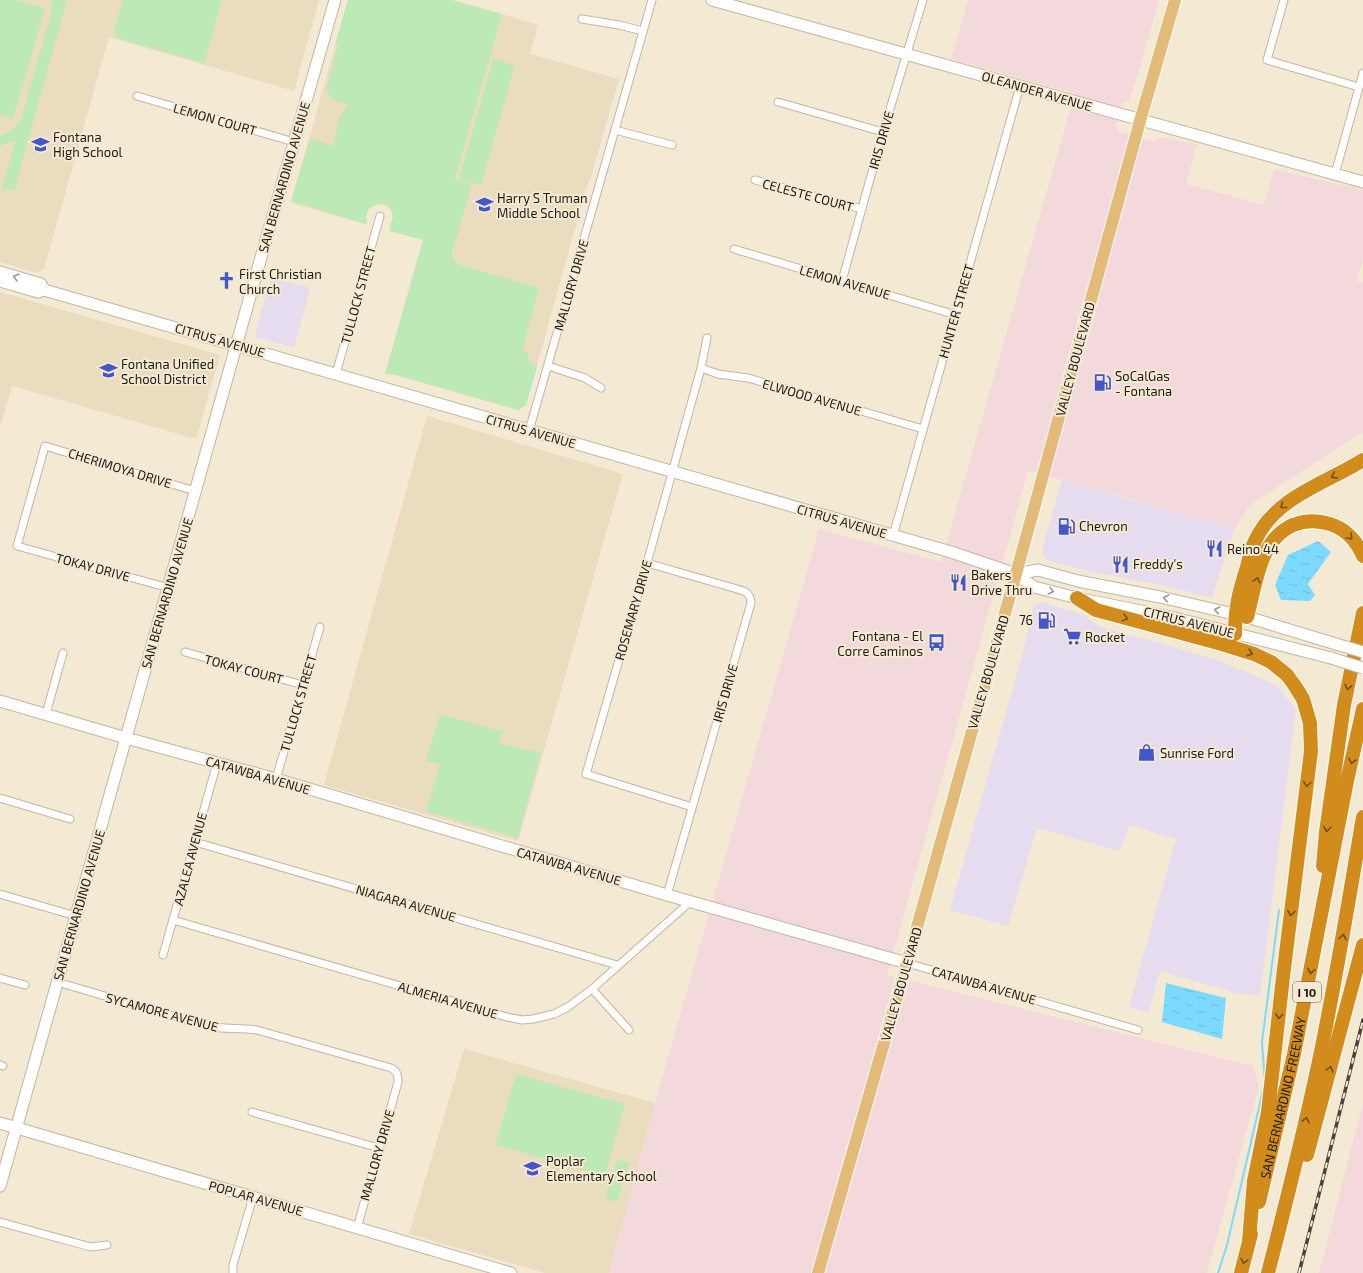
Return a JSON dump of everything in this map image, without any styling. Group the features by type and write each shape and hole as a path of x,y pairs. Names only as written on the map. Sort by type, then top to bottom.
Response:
{"highway":[{"path":"1241,616 1238,594 1254,542 1272,515 1290,500 1363,460"},
{"path":"1235,634 1266,552 1272,541 1286,528 1299,523 1313,521 1335,526 1351,537 1363,556"},
{"path":"1077,598 1096,610 1222,644 1264,659 1276,666 1291,681 1303,699 1309,714 1311,751 1268,1112 1254,1181 1249,1241"},
{"path":"1316,944 1326,832 1344,705 1363,613"},
{"name":"SAN BERNARDINO FREEWAY","path":"1241,1273 1294,1054 1347,781 1363,709"},
{"name":"SAN BERNARDINO FREEWAY","path":"1268,1273 1299,1152 1319,1060 1340,952 1363,817"},
{"path":"1276,1239 1295,1200 1363,945"}],"main road":[{"name":"SAN BERNARDINO AVENUE","path":"0,1186 195,491 335,0"},
{"name":"OLEANDER AVENUE","path":"712,0 1140,121 1363,182"},
{"name":"VALLEY BOULEVARD","path":"818,1273 907,963 1016,574 1140,121 1175,0"},
{"name":"CITRUS AVENUE","path":"0,272 41,284 44,290"},
{"name":"CITRUS AVENUE","path":"0,281 38,292 44,290 952,552 1016,574 1034,587 1077,598 1175,618 1331,658 1363,668"},
{"name":"CITRUS AVENUE","path":"1016,574 1038,570 1078,581 1160,597 1241,616 1363,652"},
{"name":"CATAWBA AVENUE","path":"0,700 690,902 907,963"},
{"name":"POPLAR AVENUE","path":"0,1123 511,1273"}],"street":[{"name":"MALLORY DRIVE","path":"529,431 652,0"},
{"name":"IRIS DRIVE","path":"842,281 883,132 923,0"},
{"path":"1284,0 1267,60 1359,87"},
{"path":"582,19 619,25 643,31"},
{"path":"1335,174 1363,73"},
{"name":"HUNTER STREET","path":"893,536 1020,86"},
{"name":"LEMON COURT","path":"137,96 294,142"},
{"path":"778,102 883,132"},
{"path":"615,130 672,146"},
{"name":"CELESTE COURT","path":"755,180 862,209"},
{"name":"TULLOCK STREET","path":"336,374 380,216"},
{"name":"LEMON AVENUE","path":"734,249 956,314"},
{"name":"ROSEMARY DRIVE","path":"692,807 586,774 647,563 701,368 707,338"},
{"path":"548,366 585,378 601,388"},
{"name":"ELWOOD AVENUE","path":"701,368 718,374 748,378 923,429"},
{"name":"CHERIMOYA DRIVE","path":"17,546 44,446 195,491"},
{"name":"TOKAY DRIVE","path":"17,546 169,588"},
{"name":"IRIS DRIVE","path":"647,563 744,591 750,596 751,599 667,895"},
{"name":"TULLOCK STREET","path":"276,780 320,627"},
{"name":"TOKAY COURT","path":"184,652 303,685"},
{"path":"46,714 63,653"},
{"name":"AZALEA AVENUE","path":"163,955 217,763"},
{"path":"0,798 70,818"},
{"name":"NIAGARA AVENUE","path":"195,842 617,965"},
{"path":"0,894 76,916"},
{"name":"ALMERIA AVENUE","path":"173,920 507,1017 522,1020 554,1014 568,1007 592,989 617,965 690,902"},
{"name":"CATAWBA AVENUE","path":"907,963 1138,1030"},
{"path":"0,978 25,985"},
{"name":"SYCAMORE AVENUE","path":"57,982 218,1029 257,1030 391,1068 397,1073 398,1082"},
{"path":"592,989 630,1030"},
{"name":"MALLORY DRIVE","path":"357,1228 398,1082"},
{"path":"252,1112 379,1148"},
{"path":"233,1273 233,1265 253,1197"},
{"path":"0,1222 91,1247 107,1245"}],"shaded area":[{"name":"Fontana High School","path":"0,0 319,0 294,91 109,37 44,269 37,273 0,262"},
{"name":"Harry S Truman Middle School","path":"348,0 452,0 502,14 538,25 530,54 619,79 591,177 585,192 526,405 518,410 396,375 385,374 423,240 392,224 393,216 389,207 385,204 380,204 369,208 366,216 367,224 365,224 291,203"},
{"path":"968,0 1159,0 1130,99 1122,104 1116,126 1120,132 1154,142 1161,137 1197,144 1186,184 1264,205 1274,169 1363,190 1363,257 1357,281 1363,283 1363,432 1251,504 1234,529 1118,495 1028,471 887,975 1253,1066 1259,1086 1207,1273 609,1273 655,1103 819,529 941,562 1071,106 1074,93 951,59"},
{"path":"271,277 310,288 294,348 256,337 255,335"},
{"name":"Fontana Unified School District","path":"0,292 220,355 196,439 12,386 0,427"},
{"path":"427,416 623,474 518,841 324,785"},
{"path":"1062,480 1234,529 1212,598 1171,587 1094,572 1048,561 1042,551"},
{"path":"1041,602 1084,615 1098,626 1218,660 1276,685 1296,710 1260,996 1236,993 1160,971 1148,1013 1129,1007 1176,839 1129,825 1120,851 1037,828 1008,926 950,910 1023,652 1033,607"},
{"name":"Poplar Elementary School","path":"464,1049 655,1103 609,1273 545,1273 409,1234"},
{"path":"1363,1103 1363,1273 1319,1273"}],"green space":[{"path":"0,0 15,0 45,8 13,119 0,115"},
{"path":"50,0 67,0 14,191 2,188 16,140 0,146 0,136 12,130 21,120 50,17 52,6"},
{"path":"123,0 222,0 204,63 117,38 114,31"},
{"name":"Harry S Truman Middle School","path":"348,0 452,0 502,14 455,179 469,183 471,188 452,253 454,260 460,265 539,288 522,352 528,352 530,361 537,367 526,405 518,410 396,375 385,374 423,240 389,231 393,216 390,208 384,204 377,204 369,208 366,216 367,224 365,224 291,201 310,138 333,146 339,119 348,104 332,100 326,89 339,46 335,44"},
{"path":"493,59 515,65 481,185 459,179"},
{"path":"440,714 503,732 498,743 541,753 518,838 426,811 440,764 426,761"},
{"path":"516,1074 625,1104 605,1176 497,1145 496,1143"},
{"path":"617,1160 629,1163 624,1182 612,1179"},
{"path":"611,1180 623,1183 617,1202 605,1199"}],"water":[{"path":"1318,541 1331,552 1308,584 1315,595 1310,601 1281,600 1275,585 1288,555"},
{"path":"1166,983 1226,998 1222,1039 1162,1022"}],"waterway":[{"path":"1218,1273 1227,1245 1265,1082 1262,1042 1279,910"}],"railway":[{"path":"1299,1273 1363,1020"}],"place":[{"name":"Fontana High School","path":"40,144"},
{"name":"Harry S Truman Middle School","path":"484,205"},
{"name":"First Christian Church","path":"226,281"},
{"name":"Fontana Unified School District","path":"108,371"},
{"name":"SoCalGas - Fontana","path":"1102,383"},
{"name":"Chevron","path":"1066,526"},
{"name":"Reino 44","path":"1214,549"},
{"name":"Freddy's","path":"1120,564"},
{"name":"Bakers Drive Thru","path":"958,582"},
{"name":"76","path":"1046,620"},
{"name":"Rocket","path":"1072,637"},
{"name":"Fontana - El Corre Caminos","path":"936,643"},
{"name":"Sunrise Ford","path":"1147,753"},
{"name":"Poplar Elementary School","path":"533,1168"}]}
